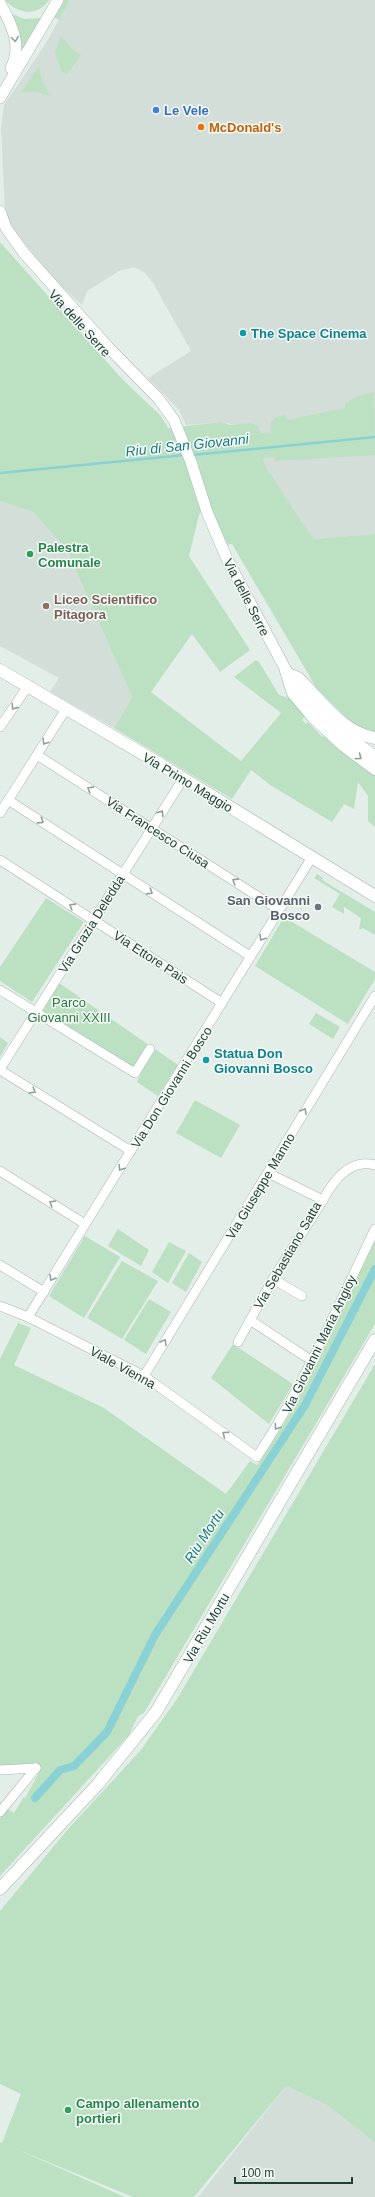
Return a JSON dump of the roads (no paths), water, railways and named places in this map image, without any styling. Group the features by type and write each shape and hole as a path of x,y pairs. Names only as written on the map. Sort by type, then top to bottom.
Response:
{"main road":[{"name":"Via Primo Maggio","path":"0,670 375,896"},
{"path":"287,672 298,678 347,726 361,734 375,738"},
{"path":"287,672 293,693 313,717 343,745 375,769"},
{"path":"352,883 375,885"},
{"name":"Via Riu Mortu","path":"0,1889 98,1784 156,1712 375,1340"}],"street":[{"path":"0,98 58,0"},
{"path":"0,3 13,29 16,49 13,64 0,87"},
{"name":"Via delle Serre","path":"0,211 13,239 107,346 158,398 163,408"},
{"name":"Via delle Serre","path":"0,234 109,356 155,403 163,408 174,420 191,462 206,512 224,552 287,672 302,693 337,729 375,756"},
{"path":"0,727 28,686"},
{"path":"0,812 66,709"},
{"name":"Via Francesco Ciusa","path":"36,755 279,910"},
{"name":"Via Grazia Deledda","path":"0,1069 183,779"},
{"path":"8,800 250,956"},
{"name":"Via Don Giovanni Bosco","path":"28,1317 312,857"},
{"name":"Via Ettore Pais","path":"0,860 222,1003"},
{"path":"0,990 134,1073 150,1049"},
{"name":"Via Giuseppe Manno","path":"144,1376 375,996"},
{"path":"0,1069 131,1151"},
{"path":"322,1200 331,1184 345,1171 361,1164 375,1165"},
{"path":"0,1171 85,1224"},
{"name":"Via Sebastiano Satta","path":"238,1342 273,1279 322,1200 268,1173"},
{"name":"Via Giovanni Maria Angioy","path":"257,1457 280,1422 311,1363 375,1229"},
{"path":"0,1265 44,1292"},
{"path":"273,1279 302,1296"},
{"name":"Viale Vienna","path":"0,1306 28,1317 144,1376 257,1457"},
{"path":"250,1320 306,1357"},
{"path":"0,1770 36,1768 0,1812"}],"waterway":[{"name":"Riu di San Giovanni","path":"192,455 375,437"},
{"name":"Riu di San Giovanni","path":"0,473 185,455"},
{"name":"Riu Mortu","path":"35,1798 60,1770 74,1766 107,1732 155,1635 305,1405 375,1269"}],"place":[{"name":"Le Vele","path":"156,110"},
{"name":"McDonald's","path":"201,127"},
{"name":"The Space Cinema","path":"243,333"},
{"name":"Palestra Comunale","path":"30,554"},
{"name":"Liceo Scientifico Pitagora","path":"46,606"},
{"name":"San Giovanni Bosco","path":"318,907"},
{"name":"Statua Don Giovanni Bosco","path":"206,1060"},
{"name":"Campo allenamento portieri","path":"68,2110"}],"park label":[{"name":"Parco Giovanni XXIII","path":"69,1010"}]}
